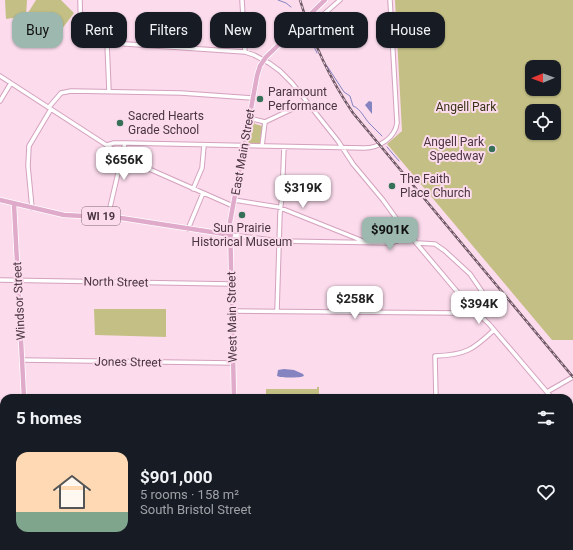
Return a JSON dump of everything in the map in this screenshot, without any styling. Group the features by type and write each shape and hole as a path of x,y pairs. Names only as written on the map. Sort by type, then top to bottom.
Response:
{"main road":[{"name":"East Main Street","path":"231,235 230,222 250,118 252,98 260,66 263,60 324,1"},
{"path":"0,200 14,204"},
{"name":"WI 19","path":"14,204 64,215 108,216 231,235"},
{"name":"Windsor Street","path":"14,204 24,394"},
{"path":"15,218 18,210 22,206"},
{"name":"West Main Street","path":"231,235 234,394"}],"street":[{"path":"80,0 80,12"},
{"path":"242,0 245,52"},
{"path":"327,12 340,0"},
{"path":"107,145 125,143 326,148 376,147 386,141 396,129 397,119 390,0"},
{"path":"324,1 329,10"},
{"path":"127,44 245,52 254,55 280,71 292,83 343,148 353,164 408,233 469,306 494,330 547,392 573,377"},
{"path":"107,48 109,91"},
{"path":"0,76 135,163 233,206"},
{"path":"0,101 11,83"},
{"path":"32,208 28,160 29,146 50,108 59,95 65,92 109,91 181,93 252,98"},
{"path":"250,118 265,122 307,102"},
{"path":"262,146 265,122"},
{"path":"326,148 333,145 335,141 334,137"},
{"path":"108,216 125,143"},
{"path":"193,189 202,168 204,145"},
{"path":"277,311 280,208 282,196 284,147"},
{"path":"188,229 203,193"},
{"path":"234,200 280,208 366,242"},
{"path":"231,235 279,241 394,243 408,233"},
{"path":"417,243 435,244 470,274 483,293 482,302 476,312"},
{"name":"North Street","path":"0,280 231,284"},
{"path":"232,311 460,313 469,306"},
{"path":"436,394 435,356 464,353 494,330"},
{"name":"Jones Street","path":"22,360 233,363"}],"green space":[{"path":"5,0 27,0 26,12 12,12 12,18 6,19"},
{"path":"36,0 61,0 73,12 71,12 71,17 63,27 63,12 28,12"},
{"name":"Angell Park","path":"395,0 573,0 573,340 552,340 387,144 402,131 398,48 445,48 445,12 396,12"},
{"path":"249,118 254,119 255,124 262,126 261,120 265,121 262,146 244,146"},
{"path":"94,309 166,309 166,337 95,335"},
{"path":"317,387 319,387 319,394 266,394 266,389 317,389"}],"water":[{"path":"369,101 372,102 372,114 365,105"},
{"path":"278,370 294,370 303,374 304,376 290,378 277,376"}],"waterway":[{"path":"278,0 291,7"},
{"path":"315,48 317,53"},
{"path":"327,66 344,92 350,96 353,106 360,111 368,122 382,136"},
{"path":"387,147 399,161"}],"railway":[{"path":"300,0 310,30 322,58 336,86 353,113 573,377"}],"place":[{"name":"Paramount Performance","path":"260,99"},
{"name":"Sacred Hearts Grade School","path":"120,123"},
{"name":"Angell Park Speedway","path":"492,149"},
{"name":"The Faith Place Church","path":"392,186"},
{"name":"Sun Prairie Historical Museum","path":"242,215"}]}
